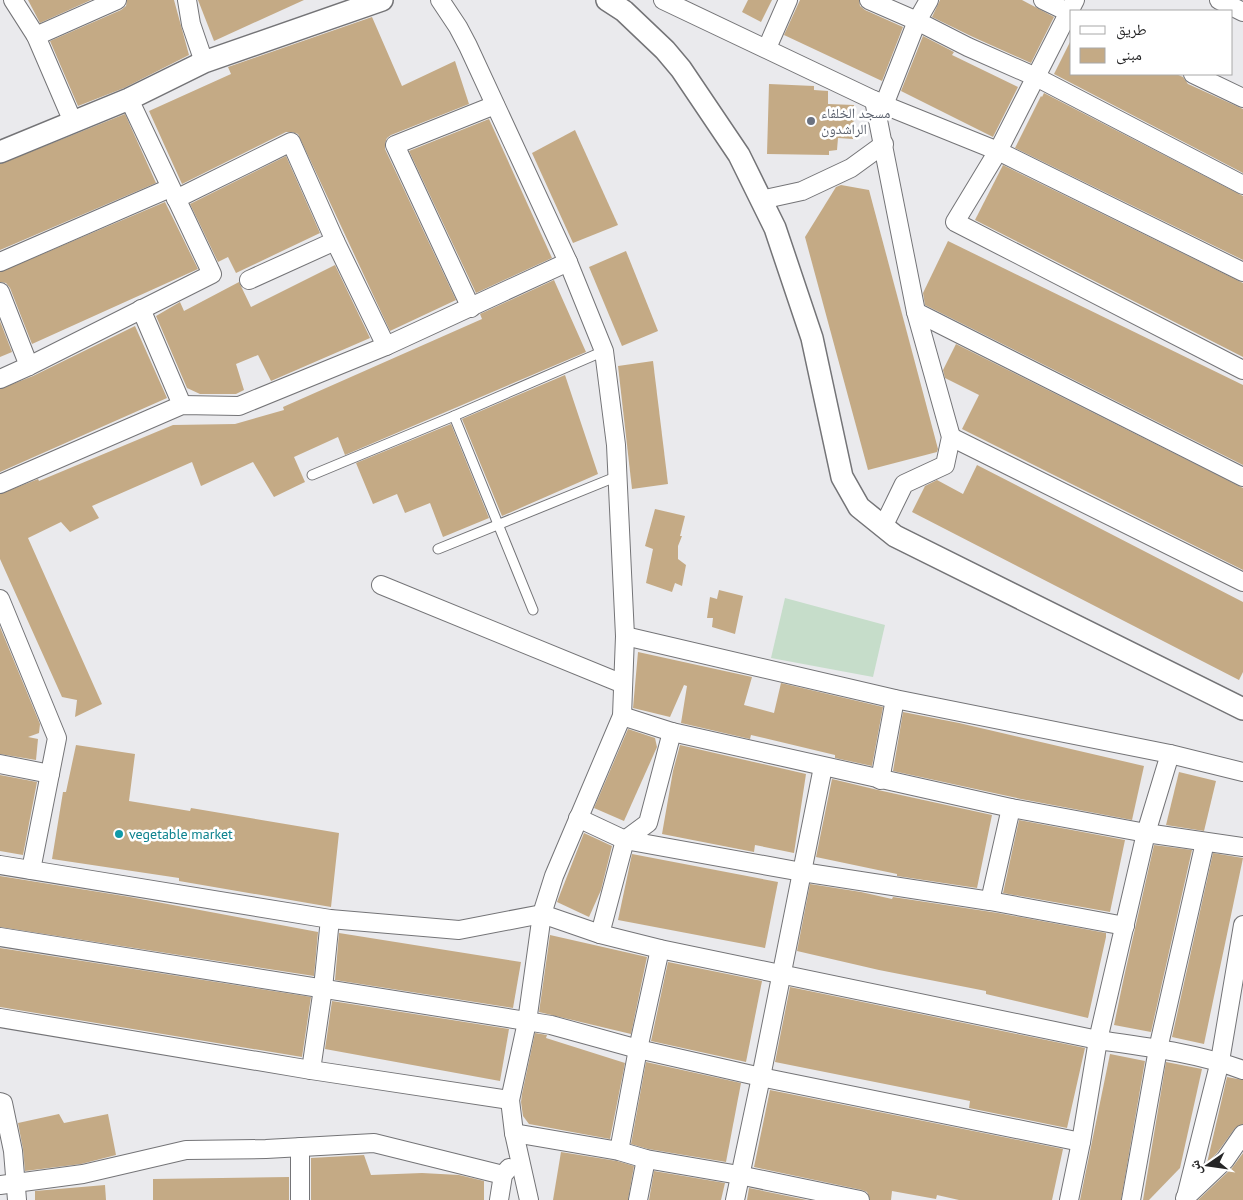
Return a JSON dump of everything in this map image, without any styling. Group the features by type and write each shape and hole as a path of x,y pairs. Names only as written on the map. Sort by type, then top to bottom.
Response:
{"street":[{"path":"14,0 36,36 73,122"},
{"path":"36,36 117,0"},
{"path":"187,0 191,24 204,62"},
{"path":"0,152 129,99 204,62 382,0"},
{"path":"440,0 462,33 568,262 604,351 616,446 625,636 622,716 554,876 542,914 527,1022 510,1100 514,1133 529,1200"},
{"path":"607,0 644,28 681,69 740,155 775,228 812,338 842,477 859,508 895,536 1243,709"},
{"path":"663,0 879,102 998,151 1243,272"},
{"path":"766,48 788,0"},
{"path":"869,0 1036,77 1243,185"},
{"path":"883,527 904,484 945,465 951,437 916,312 884,144 879,102 917,21 929,0"},
{"path":"1043,0 1072,9"},
{"path":"1218,0 1243,12"},
{"path":"1070,13 998,151 955,222 1243,370"},
{"path":"1195,75 1243,98"},
{"path":"0,379 212,274 129,99"},
{"path":"471,308 396,145 495,105"},
{"path":"0,262 173,193 291,142 335,241 386,346"},
{"path":"761,200 802,190 851,168 884,144"},
{"path":"248,280 335,241"},
{"path":"0,484 182,405 239,406 386,346 568,262"},
{"path":"0,292 29,366"},
{"path":"141,309 182,405"},
{"path":"916,312 1243,477"},
{"path":"951,437 1243,582"},
{"path":"381,585 623,684"},
{"path":"0,599 57,738 30,870"},
{"path":"625,636 895,699 1170,754 1243,772"},
{"path":"880,780 895,699"},
{"path":"622,716 672,732 1011,808 1146,833 1243,848"},
{"path":"600,934 626,840 648,823 672,732"},
{"path":"1069,1200 1098,1040 1146,833 1170,754"},
{"path":"0,764 50,774"},
{"path":"735,1200 823,767"},
{"path":"990,901 1011,808"},
{"path":"578,818 626,840 802,872 990,901 1125,926"},
{"path":"1131,1200 1158,1049 1205,842"},
{"path":"0,865 330,919 459,930 542,914 600,934 660,948 1098,1040 1220,1061 1243,1070"},
{"path":"311,1070 323,988 330,919"},
{"path":"1184,1198 1220,1061 1243,924"},
{"path":"0,937 552,1025 638,1050 1081,1142"},
{"path":"619,1151 660,948"},
{"path":"0,1018 311,1070 510,1100"},
{"path":"0,1102 3,1103 13,1151 11,1189 186,1150 300,1148 374,1143 503,1176"},
{"path":"514,1133 619,1151 646,1159 739,1175 860,1200"},
{"path":"1184,1198 1225,1160 1243,1134"},
{"path":"300,1148 300,1200"},
{"path":"498,1200 503,1176 519,1156"},
{"path":"638,1200 646,1159"}],"lane":[{"path":"312,475 604,351"},
{"path":"454,416 533,610"},
{"path":"438,549 618,476"}],"green space":[{"path":"785,598 885,625 873,677 771,658"}],"building":[{"path":"28,0 91,0 40,23"},
{"path":"127,0 174,0 189,55 124,88 78,106 50,41 121,10 126,6"},
{"path":"198,0 304,0 214,41"},
{"path":"748,0 772,0 761,22 742,12"},
{"path":"800,0 859,0 860,6 865,10 903,27 882,81 784,35"},
{"path":"940,0 1022,0 1054,17 1031,63 932,17"},
{"path":"372,17 402,86 455,61 469,104 391,135 385,143 385,149 456,300 390,331 298,134 286,132 182,184 149,111 231,74 228,67"},
{"path":"923,36 954,52 952,55 1018,87 993,137 901,91"},
{"path":"1070,42 1070,75 1178,75 1183,77 1188,84 1243,109 1243,173 1054,74"},
{"name":"مسجد الخلفاء الراشدون","path":"769,84 814,86 814,90 828,91 828,104 854,105 853,139 838,138 837,150 829,151 829,155 767,154"},
{"path":"1044,93 1243,196 1243,260 1015,148"},
{"path":"125,114 156,183 0,250 0,164"},
{"path":"489,119 552,258 476,293 409,151"},
{"path":"575,130 618,225 573,243 532,153"},
{"path":"286,156 320,233 236,273 228,257 218,262 190,204"},
{"path":"1003,165 1243,283 1243,357 975,220"},
{"path":"841,185 869,190 938,449 937,452 868,470 805,237 836,187"},
{"path":"165,202 198,269 32,344 10,288 6,283 0,282 0,272"},
{"path":"948,241 1243,385 1243,465 925,305 923,293"},
{"path":"626,251 658,331 622,346 589,267"},
{"path":"335,265 370,338 271,381 258,355 236,364 244,390 236,394 200,394 187,388 156,316 180,302 184,311 239,282 251,307"},
{"path":"554,280 586,352 345,455 338,437 294,457 305,482 274,497 253,462 201,486 192,462 92,506 99,518 70,532 61,522 28,538 102,704 75,717 77,700 62,697 0,559 0,494 38,479 39,481 173,425 235,424 284,410 283,407 482,319 480,314"},
{"path":"0,321 12,352 0,357"},
{"path":"135,326 167,398 0,472 0,389 33,376"},
{"path":"956,344 1243,488 1243,570 962,429 979,395 945,378 943,370"},
{"path":"653,361 668,484 632,489 618,366"},
{"path":"565,375 598,474 502,516 462,419"},
{"path":"451,424 489,518 443,537 430,503 405,513 397,494 373,504 356,463"},
{"path":"977,465 1243,602 1243,672 1239,680 912,512 925,486 937,480 963,494"},
{"path":"655,509 685,516 680,536 682,536 678,546 678,559 686,565 682,586 675,583 672,592 646,583 653,549 645,546"},
{"path":"719,590 743,596 735,634 712,627 713,618 707,618 710,597 717,599"},
{"path":"0,627 40,724 39,733 28,737 38,739 36,760 0,754"},
{"path":"638,652 752,677 744,705 774,713 781,683 883,707 872,766 751,735 750,739 681,723 687,686 684,685 670,717 633,708"},
{"path":"903,712 959,723 1144,766 1132,820 1021,799 893,771"},
{"path":"628,729 655,738 657,747 624,821 594,808"},
{"path":"76,745 135,754 129,801 190,811 191,808 339,833 331,907 179,881 179,878 52,859 63,792 66,792"},
{"path":"680,745 806,774 794,853 755,845 754,852 662,834 673,771"},
{"path":"1179,772 1216,781 1204,831 1166,825"},
{"path":"0,775 37,782 23,855 0,851"},
{"path":"832,779 992,815 977,888 897,876 897,874 816,857"},
{"path":"1019,820 1125,840 1110,912 1003,893"},
{"path":"584,833 612,846 601,890 589,917 557,902"},
{"path":"1154,845 1192,850 1151,1032 1114,1025"},
{"path":"1213,853 1243,858 1204,1044 1172,1037"},
{"path":"632,854 778,882 765,948 618,920"},
{"path":"0,876 130,897 318,932 314,976 0,927"},
{"path":"810,884 892,899 893,897 998,913 1106,933 1088,1018 986,994 986,991 879,970 797,951"},
{"path":"339,933 521,962 513,1008 335,980"},
{"path":"550,935 647,957 631,1034 539,1012"},
{"path":"0,948 311,997 302,1057 0,1007"},
{"path":"668,962 762,981 746,1062 651,1041"},
{"path":"790,987 1085,1048 1067,1128 969,1108 970,1101 775,1062"},
{"path":"332,1001 509,1029 500,1081 325,1049"},
{"path":"535,1033 547,1035 546,1038 625,1063 610,1139 529,1124 523,1116 522,1094"},
{"path":"1110,1054 1145,1061 1121,1200 1080,1200"},
{"path":"646,1062 741,1083 726,1162 648,1149 631,1144"},
{"path":"1166,1062 1202,1069 1180,1168 1149,1200 1143,1200"},
{"path":"1227,1077 1243,1080 1243,1124 1235,1128 1217,1153 1207,1163"},
{"path":"770,1090 1063,1149 1052,1200 959,1200 937,1195 936,1199 892,1191 891,1200 870,1200 867,1192 862,1190 754,1167"},
{"path":"59,1114 64,1123 108,1114 116,1155 81,1164 25,1171 18,1123"},
{"path":"561,1152 617,1161 634,1166 628,1200 553,1200"},
{"path":"1243,1153 1243,1200 1198,1200 1232,1168"},
{"path":"364,1155 371,1175 422,1173 459,1175 484,1181 484,1200 311,1200 311,1158"},
{"path":"654,1171 725,1183 721,1200 649,1200"},
{"path":"289,1177 289,1200 153,1200 153,1179"},
{"path":"105,1185 106,1200 35,1200 35,1191"},
{"path":"749,1188 807,1200 747,1200"}],"place":[{"name":"مسجد الخلفاء الراشدون","path":"811,121"},
{"name":"vegetable market","path":"119,834"}]}
